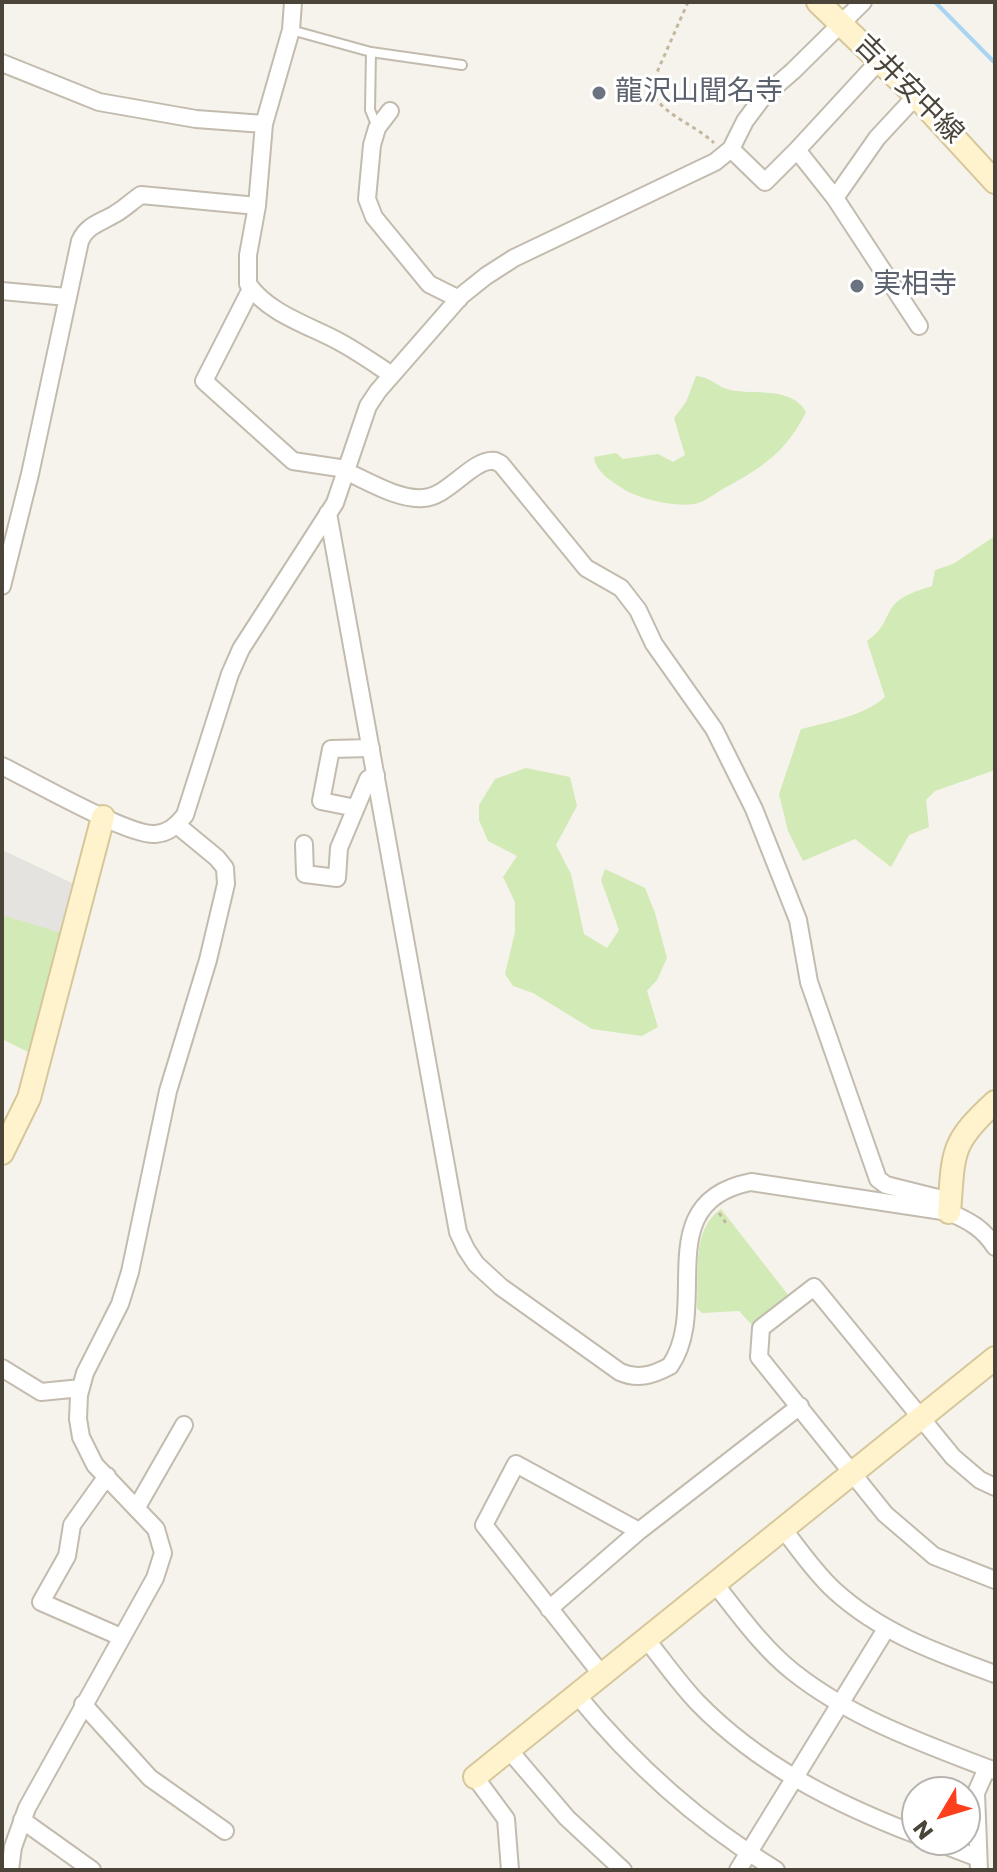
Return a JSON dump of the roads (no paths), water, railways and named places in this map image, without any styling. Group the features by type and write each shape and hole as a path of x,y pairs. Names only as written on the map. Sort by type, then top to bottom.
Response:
{"street":[{"path":"293,2 291,30 264,124 257,206 248,255 248,284 263,301 339,341 392,375"},
{"name":"吉井安中線","path":"818,2 916,96 995,182"},
{"path":"2,766 140,833 154,835 177,825 185,815 241,649 335,503 368,406 392,375 459,299 486,276 514,258 701,169 727,152 763,97 863,2"},
{"path":"727,152 765,182 880,60"},
{"path":"2,63 99,102 196,119 264,124"},
{"path":"835,198 877,138 916,96"},
{"path":"390,111 377,128 372,145 367,199 374,217 429,284 459,299"},
{"path":"797,150 835,198 919,326"},
{"path":"2,586 84,232 141,195 257,206"},
{"path":"251,289 204,381 293,461 346,470 404,496 426,498 442,492 483,463 495,461 501,464 586,568 621,588 638,610 654,644 714,729 754,809 798,920 809,982 878,1179 886,1185 949,1206 985,1233 995,1247"},
{"path":"2,291 67,297"},
{"path":"328,513 455,1221 466,1249 476,1264 501,1287 620,1372 641,1377 660,1372 670,1366 676,1357 682,1341 694,1219 723,1191 751,1182 949,1206"},
{"path":"356,808 321,801 331,749 371,748"},
{"path":"304,844 305,874 337,878 339,848 368,779 376,775"},
{"path":"2,1153 29,1098 103,817"},
{"path":"10,1870 22,1820 83,1704 155,1578 163,1553 156,1529 95,1465 81,1437 78,1419 85,1373 120,1304 130,1272 165,1104 208,960 226,884 225,868 217,858 177,825"},
{"path":"949,1206 952,1164 959,1141 970,1124 995,1102"},
{"path":"995,1487 980,1480 953,1457 814,1287 761,1328 759,1357 885,1514 934,1556 995,1580"},
{"path":"510,1870 506,1819 475,1777 995,1358"},
{"path":"2,1368 41,1392 81,1388"},
{"path":"549,1609 639,1531 800,1406"},
{"path":"137,1507 184,1425"},
{"path":"602,1675 484,1525 516,1464 639,1531"},
{"path":"107,1476 72,1525 67,1556 41,1602 121,1637"},
{"path":"783,1529 835,1591 886,1629 918,1645 995,1674"},
{"path":"715,1584 755,1634 791,1671 839,1704 896,1733 991,1770 976,1793 979,1864"},
{"path":"738,1870 886,1629"},
{"path":"646,1639 698,1702 738,1739 795,1778 859,1812 901,1829"},
{"path":"577,1695 610,1736 661,1786 714,1830 776,1870"},
{"path":"83,1704 150,1778 225,1831"},
{"path":"509,1750 567,1818 623,1870"},
{"path":"22,1820 92,1870"}],"lane":[{"path":"291,30 371,52 462,65"},
{"path":"371,52 370,110 377,128"}],"waterway":[{"path":"935,2 995,63"}],"place":[{"name":"龍沢山聞名寺","path":"599,93"},
{"name":"実相寺","path":"857,286"}]}
